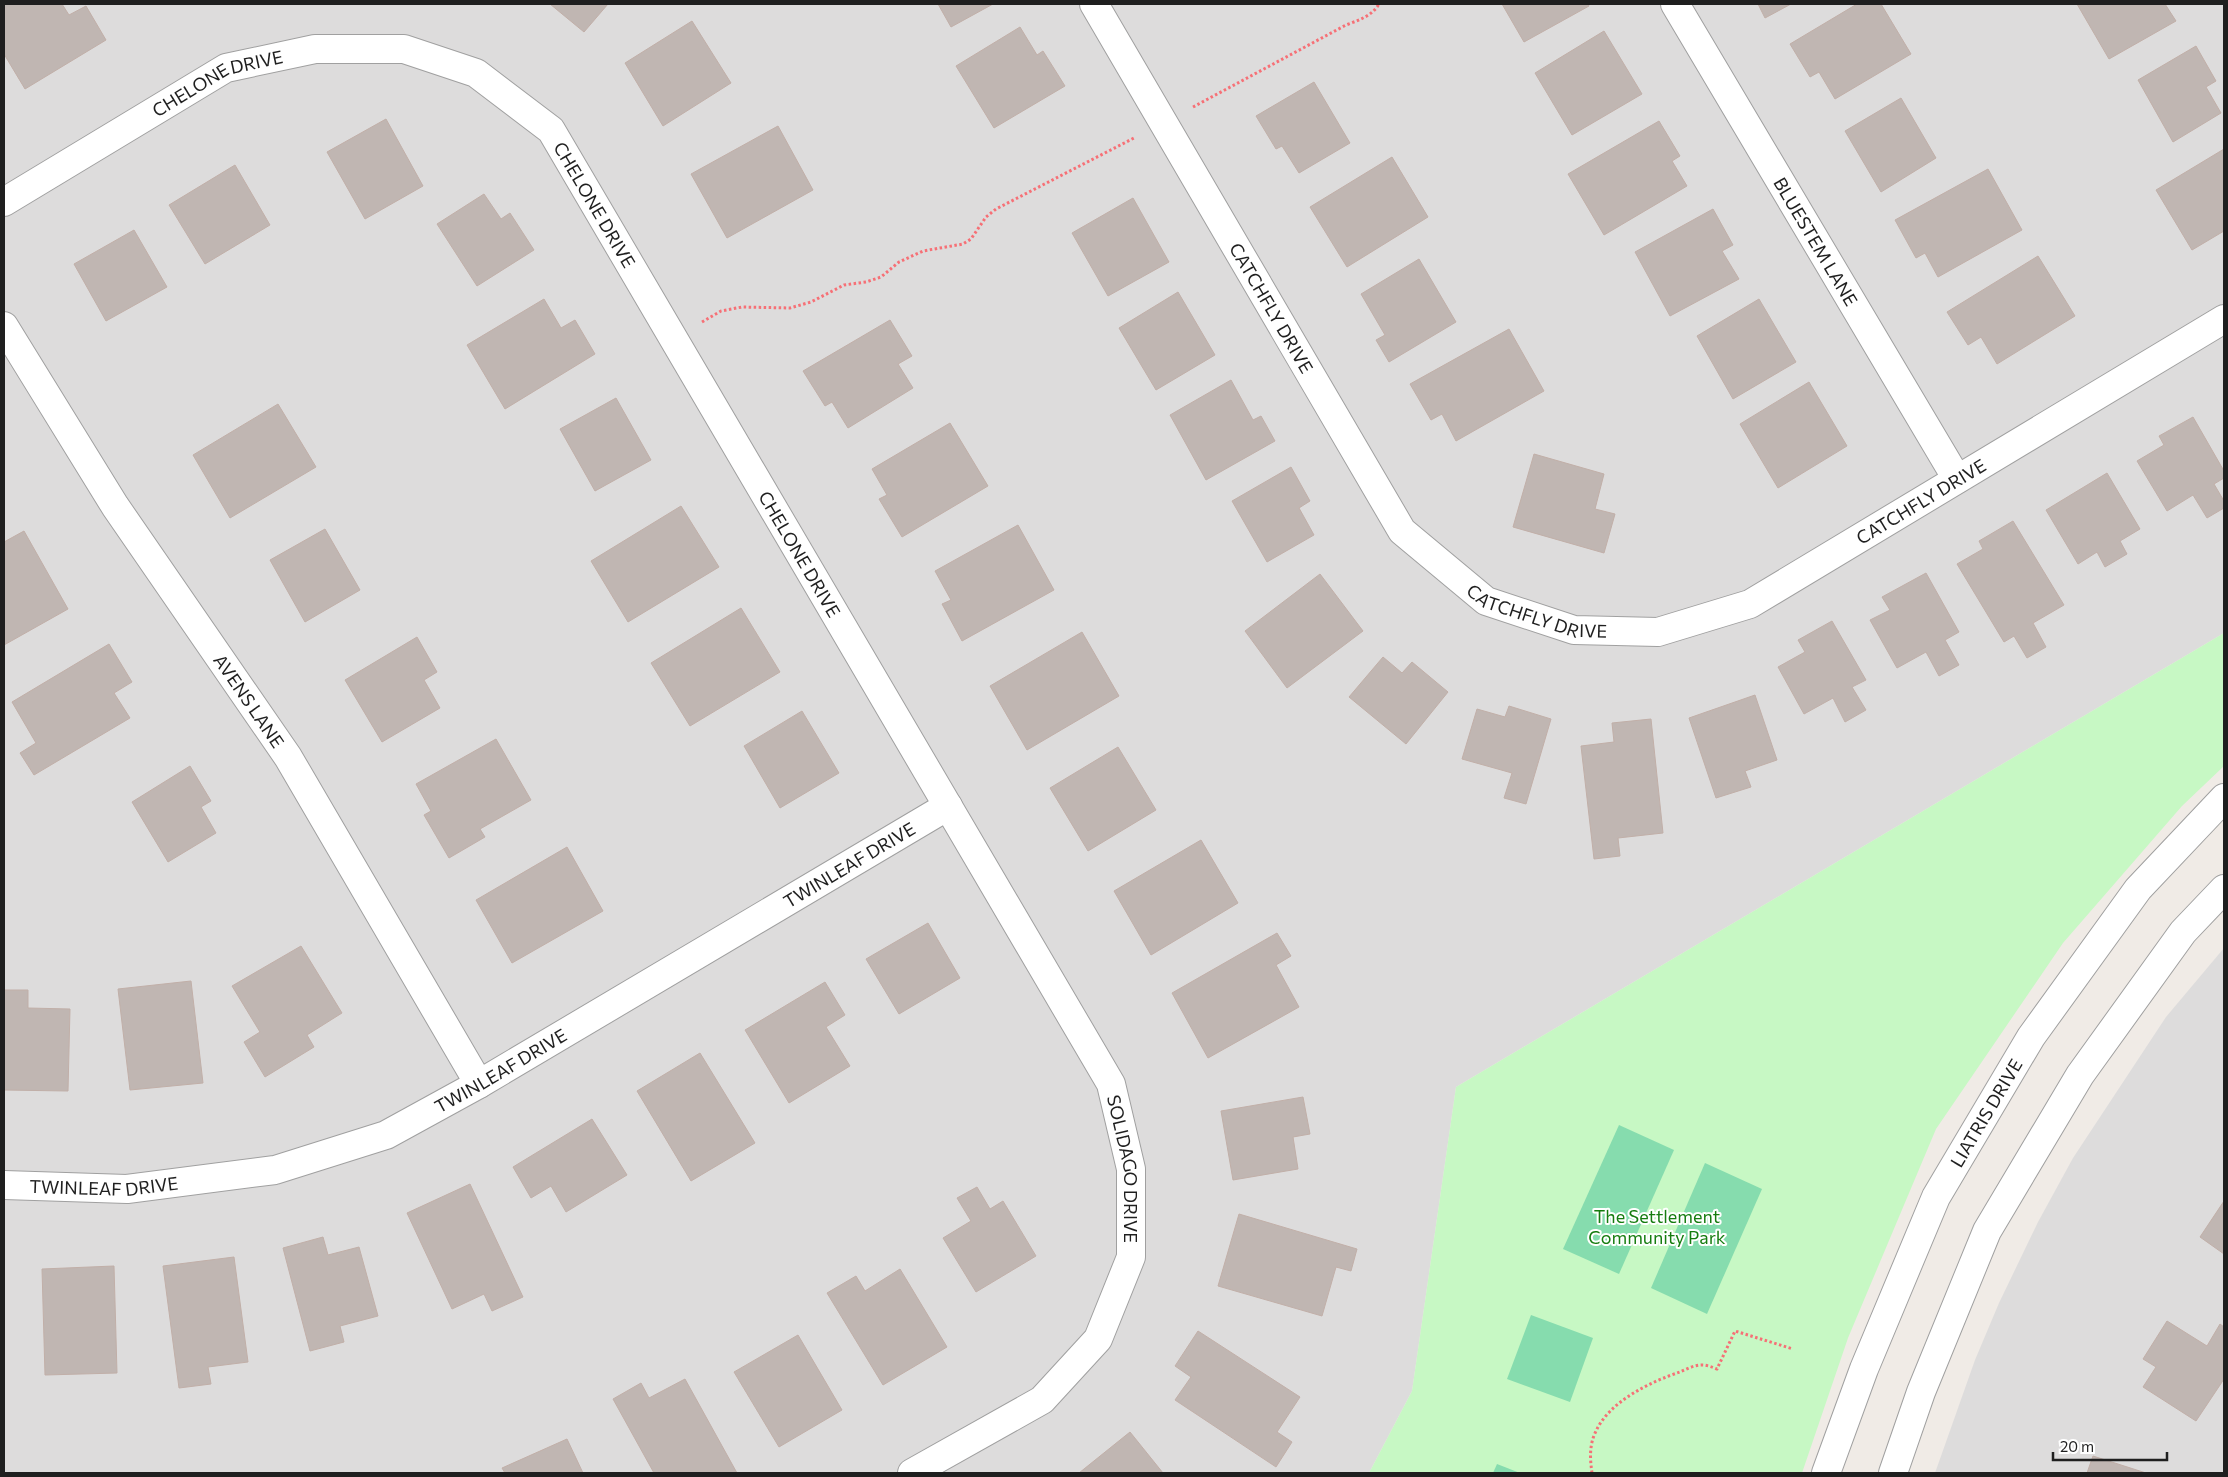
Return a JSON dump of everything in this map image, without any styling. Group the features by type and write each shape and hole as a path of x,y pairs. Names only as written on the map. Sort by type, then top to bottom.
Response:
{"street":[{"name":"CATCHFLY DRIVE","path":"1094,4 1402,531 1486,601 1574,630 1658,632 1750,604 2224,319"},
{"name":"BLUESTEM LANE","path":"1675,4 1957,479"},
{"name":"CHELONE DRIVE","path":"4,202 226,68 315,49 404,49 476,73 550,130 948,806"},
{"name":"AVENS LANE","path":"4,326 115,506 288,757 479,1084"},
{"name":"LIATRIS DRIVE","path":"1826,1473 1864,1369 1936,1197 2031,1037 2132,897 2224,798"},
{"name":"TWINLEAF DRIVE","path":"4,1185 127,1189 275,1170 386,1136 479,1084 948,806"},
{"name":"SOLIDAGO DRIVE","path":"912,1473 1042,1400 1098,1339 1131,1257 1131,1169 1111,1084 948,806"},
{"path":"1893,1473 1920,1392 1987,1232 2080,1075 2183,932 2224,889"}],"path":[{"path":"673,338 721,312 742,307 790,308 811,302 844,285 866,282 881,277 899,262 924,251 964,244 977,233 979,226 996,209 1364,18 1375,10 1379,4"},
{"path":"1592,1473 1590,1461 1591,1444 1596,1430 1609,1414 1631,1394 1655,1380 1694,1367 1702,1365 1717,1369 1735,1331 1793,1349"}],"shaded area":[{"path":"4,4 2224,4 2224,633 1456,1087 1412,1391 1369,1473 4,1473"},
{"path":"2224,948 2224,1473 1935,1473 1975,1360 1999,1303 2038,1222 2073,1158 2166,1017"}],"green space":[{"name":"The Settlement Community Park","path":"2224,633 2224,766 2182,806 2063,943 1936,1129 1848,1338 1802,1473 1369,1473 1412,1391 1456,1087"},
{"path":"1619,1125 1674,1150 1619,1274 1563,1249"},
{"path":"1705,1163 1762,1189 1707,1314 1651,1288"},
{"path":"1531,1315 1593,1338 1570,1402 1507,1379"},
{"path":"1497,1464 1520,1473 1493,1473"}],"building":[{"path":"4,4 62,4 69,15 86,6 106,40 25,89 4,54"},
{"path":"550,4 608,4 584,32"},
{"path":"938,4 993,4 951,27"},
{"path":"1502,4 1588,4 1589,6 1524,42"},
{"path":"1758,4 1791,4 1765,18"},
{"path":"1857,4 1881,4 1911,54 1835,99 1819,72 1810,77 1790,44"},
{"path":"2077,4 2165,4 2176,21 2109,59"},
{"path":"692,21 731,83 663,126 625,63"},
{"path":"1020,27 1037,55 1043,51 1065,86 994,128 956,66"},
{"path":"1604,31 1642,94 1572,135 1535,73"},
{"path":"2196,46 2216,81 2206,87 2221,113 2173,142 2138,80"},
{"path":"1314,82 1350,143 1299,173 1282,146 1276,149 1256,116"},
{"path":"1901,98 1936,158 1881,192 1845,131"},
{"path":"386,119 423,186 365,219 327,152"},
{"path":"1659,121 1680,156 1672,161 1687,186 1604,235 1568,174"},
{"path":"778,126 813,190 727,238 691,174"},
{"path":"2224,149 2224,231 2192,250 2156,190"},
{"path":"1392,157 1428,217 1347,267 1310,207"},
{"path":"235,165 270,225 205,264 169,205"},
{"path":"1988,169 2022,230 1938,277 1925,253 1916,258 1895,220"},
{"path":"484,194 501,219 510,213 534,250 477,286 437,224"},
{"path":"1133,198 1169,262 1108,296 1072,233"},
{"path":"1713,209 1733,245 1722,251 1739,279 1670,316 1635,252"},
{"path":"134,230 167,287 106,321 74,264"},
{"path":"2038,256 2075,316 1997,364 1981,337 1968,345 1947,312"},
{"path":"1419,259 1456,322 1389,362 1376,340 1385,335 1361,294"},
{"path":"1178,292 1215,355 1156,390 1119,328"},
{"path":"544,299 561,328 575,320 595,354 505,409 467,345"},
{"path":"1759,299 1796,362 1733,399 1697,336"},
{"path":"890,320 912,356 898,364 913,388 848,428 832,402 825,406 803,371"},
{"path":"1509,329 1544,391 1456,441 1442,414 1431,420 1410,384"},
{"path":"1231,380 1253,420 1261,416 1275,441 1206,480 1170,415"},
{"path":"1809,382 1847,446 1778,488 1740,424"},
{"path":"616,398 651,460 595,491 560,429"},
{"path":"278,404 316,467 230,518 193,455"},
{"path":"2193,417 2224,471 2224,478 2214,484 2224,501 2224,508 2207,518 2193,495 2167,511 2137,461 2164,445 2159,436"},
{"path":"950,423 988,486 902,537 879,499 887,495 872,469"},
{"path":"1534,454 1604,474 1595,509 1615,514 1604,553 1513,527"},
{"path":"1291,467 1310,501 1299,508 1314,535 1267,562 1232,501"},
{"path":"2107,473 2140,529 2120,541 2127,554 2105,567 2097,552 2078,564 2046,510"},
{"path":"681,506 719,567 628,622 591,561"},
{"path":"2013,521 2064,605 2033,623 2046,647 2027,658 2014,636 2004,642 1957,564 1983,549 1979,541"},
{"path":"1018,525 1054,590 962,641 942,604 951,600 935,571"},
{"path":"325,529 360,590 305,622 270,560"},
{"path":"24,531 68,609 4,645 4,542"},
{"path":"1926,573 1959,632 1945,640 1959,665 1939,676 1926,652 1897,668 1870,620 1890,610 1882,597"},
{"path":"1320,574 1363,631 1287,688 1245,631"},
{"path":"741,608 780,672 690,726 651,663"},
{"path":"1832,621 1866,680 1852,687 1866,710 1845,722 1833,698 1804,714 1778,667 1805,652 1798,640"},
{"path":"1082,632 1119,696 1027,750 990,686"},
{"path":"417,637 437,672 424,680 440,708 382,742 345,680"},
{"path":"109,644 132,682 114,693 130,718 34,775 20,753 36,743 12,702"},
{"path":"1383,657 1402,673 1412,662 1448,692 1406,744 1349,697"},
{"path":"1755,695 1777,760 1745,771 1751,787 1716,798 1689,718"},
{"path":"1509,706 1551,719 1526,804 1504,798 1512,773 1462,759 1477,709 1505,717"},
{"path":"802,711 839,773 780,808 744,746"},
{"path":"1651,719 1663,833 1618,838 1620,856 1594,859 1581,746 1614,742 1612,723"},
{"path":"496,739 531,800 480,829 485,837 449,858 424,815 431,811 416,784"},
{"path":"1118,747 1156,810 1088,851 1050,788"},
{"path":"190,766 211,801 201,807 216,833 168,862 132,802"},
{"path":"1201,840 1238,903 1151,955 1114,891"},
{"path":"567,847 603,911 512,963 476,900"},
{"path":"928,923 960,978 899,1014 866,959"},
{"path":"1277,933 1291,956 1276,965 1299,1007 1208,1058 1172,993"},
{"path":"301,946 342,1013 307,1035 314,1047 265,1077 244,1042 260,1032 232,986"},
{"path":"191,981 203,1083 130,1090 118,989"},
{"path":"825,982 845,1015 826,1027 850,1066 789,1103 745,1030"},
{"path":"4,990 28,990 28,1008 70,1009 68,1091 4,1090"},
{"path":"700,1053 755,1143 691,1181 637,1091"},
{"path":"1303,1097 1310,1134 1293,1137 1298,1169 1233,1180 1221,1111"},
{"path":"592,1119 627,1175 566,1212 551,1186 531,1198 513,1167"},
{"path":"470,1184 523,1297 492,1311 484,1294 452,1309 407,1213"},
{"path":"977,1187 990,1209 1003,1201 1036,1256 976,1292 943,1238 971,1221 957,1198"},
{"path":"2224,1201 2224,1254 2200,1237"},
{"path":"1239,1214 1357,1249 1351,1271 1336,1267 1322,1316 1218,1286"},
{"path":"323,1237 328,1255 359,1247 378,1316 340,1326 344,1342 310,1351 283,1248"},
{"path":"234,1257 248,1362 208,1367 211,1384 179,1388 163,1266"},
{"path":"114,1266 117,1373 45,1375 42,1269"},
{"path":"900,1269 947,1347 883,1385 827,1293 856,1276 865,1291"},
{"path":"2167,1321 2207,1346 2220,1324 2224,1327 2224,1379 2196,1421 2143,1387 2156,1367 2143,1359"},
{"path":"1198,1331 1300,1397 1277,1432 1292,1442 1276,1467 1175,1400 1191,1377 1175,1366"},
{"path":"798,1335 842,1410 779,1447 734,1372"},
{"path":"685,1379 737,1473 654,1473 613,1399 641,1383 649,1398"},
{"path":"1130,1432 1163,1473 1079,1473"},
{"path":"567,1439 583,1473 505,1473 502,1468"},
{"path":"2093,1456 2146,1473 2087,1473"}]}
